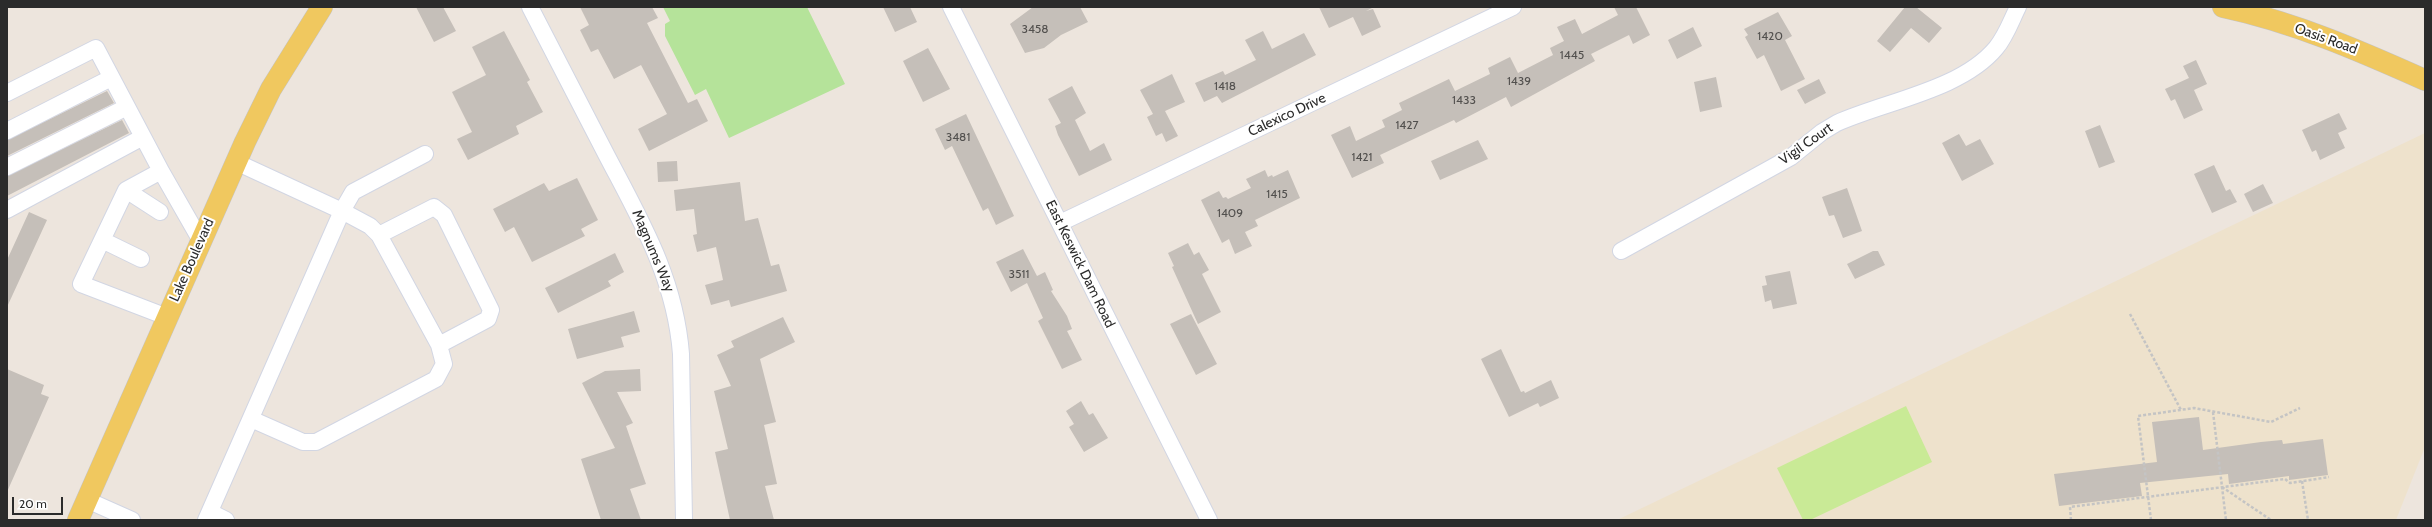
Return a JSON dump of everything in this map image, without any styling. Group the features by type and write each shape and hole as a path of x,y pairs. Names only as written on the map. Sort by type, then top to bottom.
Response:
{"main road":[{"name":"Lake Boulevard","path":"78,520 236,162 271,89 322,7"},
{"name":"Oasis Road","path":"2223,7 2294,26 2425,80"}],"street":[{"name":"Magnums Way","path":"530,7 648,234 670,289 679,329 684,520"},
{"name":"East Keswick Dam Road","path":"951,7 1209,520"},
{"name":"Calexico Drive","path":"1060,223 1513,7"},
{"name":"Vigil Court","path":"1621,251 1791,157 1822,132 1837,123 1940,85 1972,69 1997,47 2018,7"},
{"path":"7,93 96,48 143,137 201,241"},
{"path":"7,131 111,78"},
{"path":"7,167 127,107"},
{"path":"7,210 143,137"},
{"path":"226,520 208,516 342,211 353,192 425,154"},
{"path":"236,162 342,211 370,226 379,235 439,345 444,364 436,379 316,442 303,442 251,419"},
{"path":"161,170 126,190 81,284 167,317"},
{"path":"126,190 160,212"},
{"path":"379,235 434,207 444,215 491,310 488,319 439,345"},
{"path":"102,240 140,259"},
{"path":"87,500 132,520"}],"path":[{"path":"2130,314 2181,410"},
{"path":"2151,520 2138,416 2194,408 2271,422 2300,408"},
{"path":"2213,412 2226,520"},
{"path":"2071,520 2070,507 2285,479 2290,483 2329,477"},
{"path":"2302,481 2308,520"},
{"path":"2222,487 2271,520"}],"shaded area":[{"path":"2425,133 2425,447 2396,520 1617,520"}],"green space":[{"path":"663,7 807,7 845,84 729,138 706,89 695,95 665,36 665,24 670,21"},
{"path":"1906,406 1932,462 1810,520 1803,520 1777,468"}],"building":[{"path":"416,7 443,7 456,31 434,42"},
{"path":"580,7 652,7 658,18 647,23 688,103 697,99 708,121 649,151 638,129 667,114 641,65 614,79 598,49 591,52 580,30 589,25"},
{"path":"883,7 910,7 917,22 895,32"},
{"path":"1033,7 1080,7 1088,22 1061,35 1044,48 1025,53 1010,24"},
{"path":"1319,7 1374,7 1366,11 1373,9 1381,27 1362,36 1353,17 1329,28"},
{"path":"1614,7 1636,7 1650,35 1633,44 1629,35 1591,54 1595,61 1511,107 1506,97 1456,123 1454,120 1380,155 1384,163 1352,178 1331,135 1350,126 1356,141 1385,127 1382,120 1402,110 1399,103 1449,79 1455,91 1490,74 1488,68 1510,57 1518,73 1553,55 1550,48 1564,41 1557,27 1575,19 1582,34 1618,15"},
{"path":"1905,7 1916,7 1942,28 1929,43 1911,28 1890,52 1877,41"},
{"path":"1778,12 1792,36 1785,40 1805,79 1781,91 1764,55 1757,59 1745,37 1748,35 1744,29"},
{"path":"1693,27 1702,46 1677,59 1668,40"},
{"path":"504,31 530,80 527,82 543,112 516,126 519,134 468,160 457,139 472,132 452,92 486,75 472,47"},
{"path":"1263,31 1272,49 1304,33 1316,55 1222,103 1217,96 1204,102 1195,83 1223,71 1225,75 1256,60 1245,40"},
{"path":"928,48 950,89 923,102 903,61"},
{"path":"2196,60 2207,84 2194,90 2203,110 2184,119 2175,99 2171,101 2165,89 2189,78 2183,66"},
{"path":"1172,74 1185,102 1165,111 1178,136 1166,142 1162,133 1156,136 1147,117 1153,114 1140,90"},
{"path":"1716,77 1722,107 1700,112 1694,82"},
{"path":"1819,79 1826,93 1805,104 1797,90"},
{"path":"1072,86 1086,113 1075,120 1090,151 1104,143 1112,160 1079,176 1058,135 1055,126 1061,123 1048,99"},
{"path":"107,91 114,103 7,156 7,140"},
{"path":"2339,113 2347,129 2338,133 2345,148 2320,160 2316,150 2312,152 2302,130"},
{"path":"966,114 1014,216 996,225 988,208 983,211 952,146 945,150 935,129"},
{"path":"122,120 129,133 7,196 7,176"},
{"path":"2100,125 2115,162 2099,168 2085,131"},
{"path":"1959,134 1966,146 1980,139 1994,164 1962,181 1942,143"},
{"path":"1478,140 1488,159 1440,180 1431,161"},
{"path":"677,161 678,181 658,182 657,162"},
{"path":"2214,165 2226,191 2230,189 2237,202 2212,213 2194,174"},
{"path":"1265,170 1268,177 1272,175 1273,177 1288,170 1300,198 1255,220 1258,226 1245,232 1252,246 1235,254 1229,239 1222,243 1201,200 1219,191 1223,198 1226,197 1228,199 1251,188 1246,179"},
{"path":"577,178 598,220 581,229 585,236 532,262 514,227 505,232 493,209 544,183 549,191"},
{"path":"740,182 745,221 758,218 771,266 779,264 787,291 731,307 729,300 711,305 705,285 723,280 716,247 697,252 693,235 697,234 694,209 676,211 674,190"},
{"path":"2263,184 2273,203 2253,212 2244,194"},
{"path":"1847,188 1862,231 1843,238 1834,215 1829,216 1822,197"},
{"path":"29,212 47,220 7,307 7,260"},
{"path":"1188,243 1194,255 1199,252 1209,270 1202,274 1221,312 1198,324 1172,267 1174,266 1168,253"},
{"path":"1023,249 1037,276 1045,272 1053,290 1051,291 1067,316 1072,329 1067,331 1082,360 1062,369 1038,321 1043,318 1027,283 1011,292 996,262"},
{"path":"1873,251 1878,251 1885,265 1855,279 1847,264"},
{"path":"615,253 624,272 608,281 611,286 558,313 545,288"},
{"path":"1790,271 1797,304 1773,309 1771,300 1765,302 1762,286 1767,285 1765,276"},
{"path":"634,311 640,332 621,337 624,347 577,359 568,329"},
{"path":"1191,314 1217,364 1196,375 1170,324"},
{"path":"783,317 795,342 760,359 776,422 764,425 777,484 765,486 774,520 730,520 715,452 728,449 714,391 731,386 717,355 734,347 731,341"},
{"path":"1501,349 1521,392 1524,391 1525,393 1551,380 1559,398 1540,407 1538,403 1509,417 1481,359"},
{"path":"7,369 44,385 41,394 49,397 7,492"},
{"path":"640,369 641,391 617,392 633,423 626,426 646,484 630,489 641,520 601,520 581,459 615,448 582,383 605,371"},
{"path":"1081,401 1089,415 1093,413 1108,438 1084,452 1069,427 1074,424 1066,411"},
{"path":"2199,417 2203,450 2282,440 2283,444 2323,439 2328,475 2289,480 2289,476 2229,484 2228,474 2140,483 2142,496 2059,506 2054,474 2157,462 2152,422"}]}
